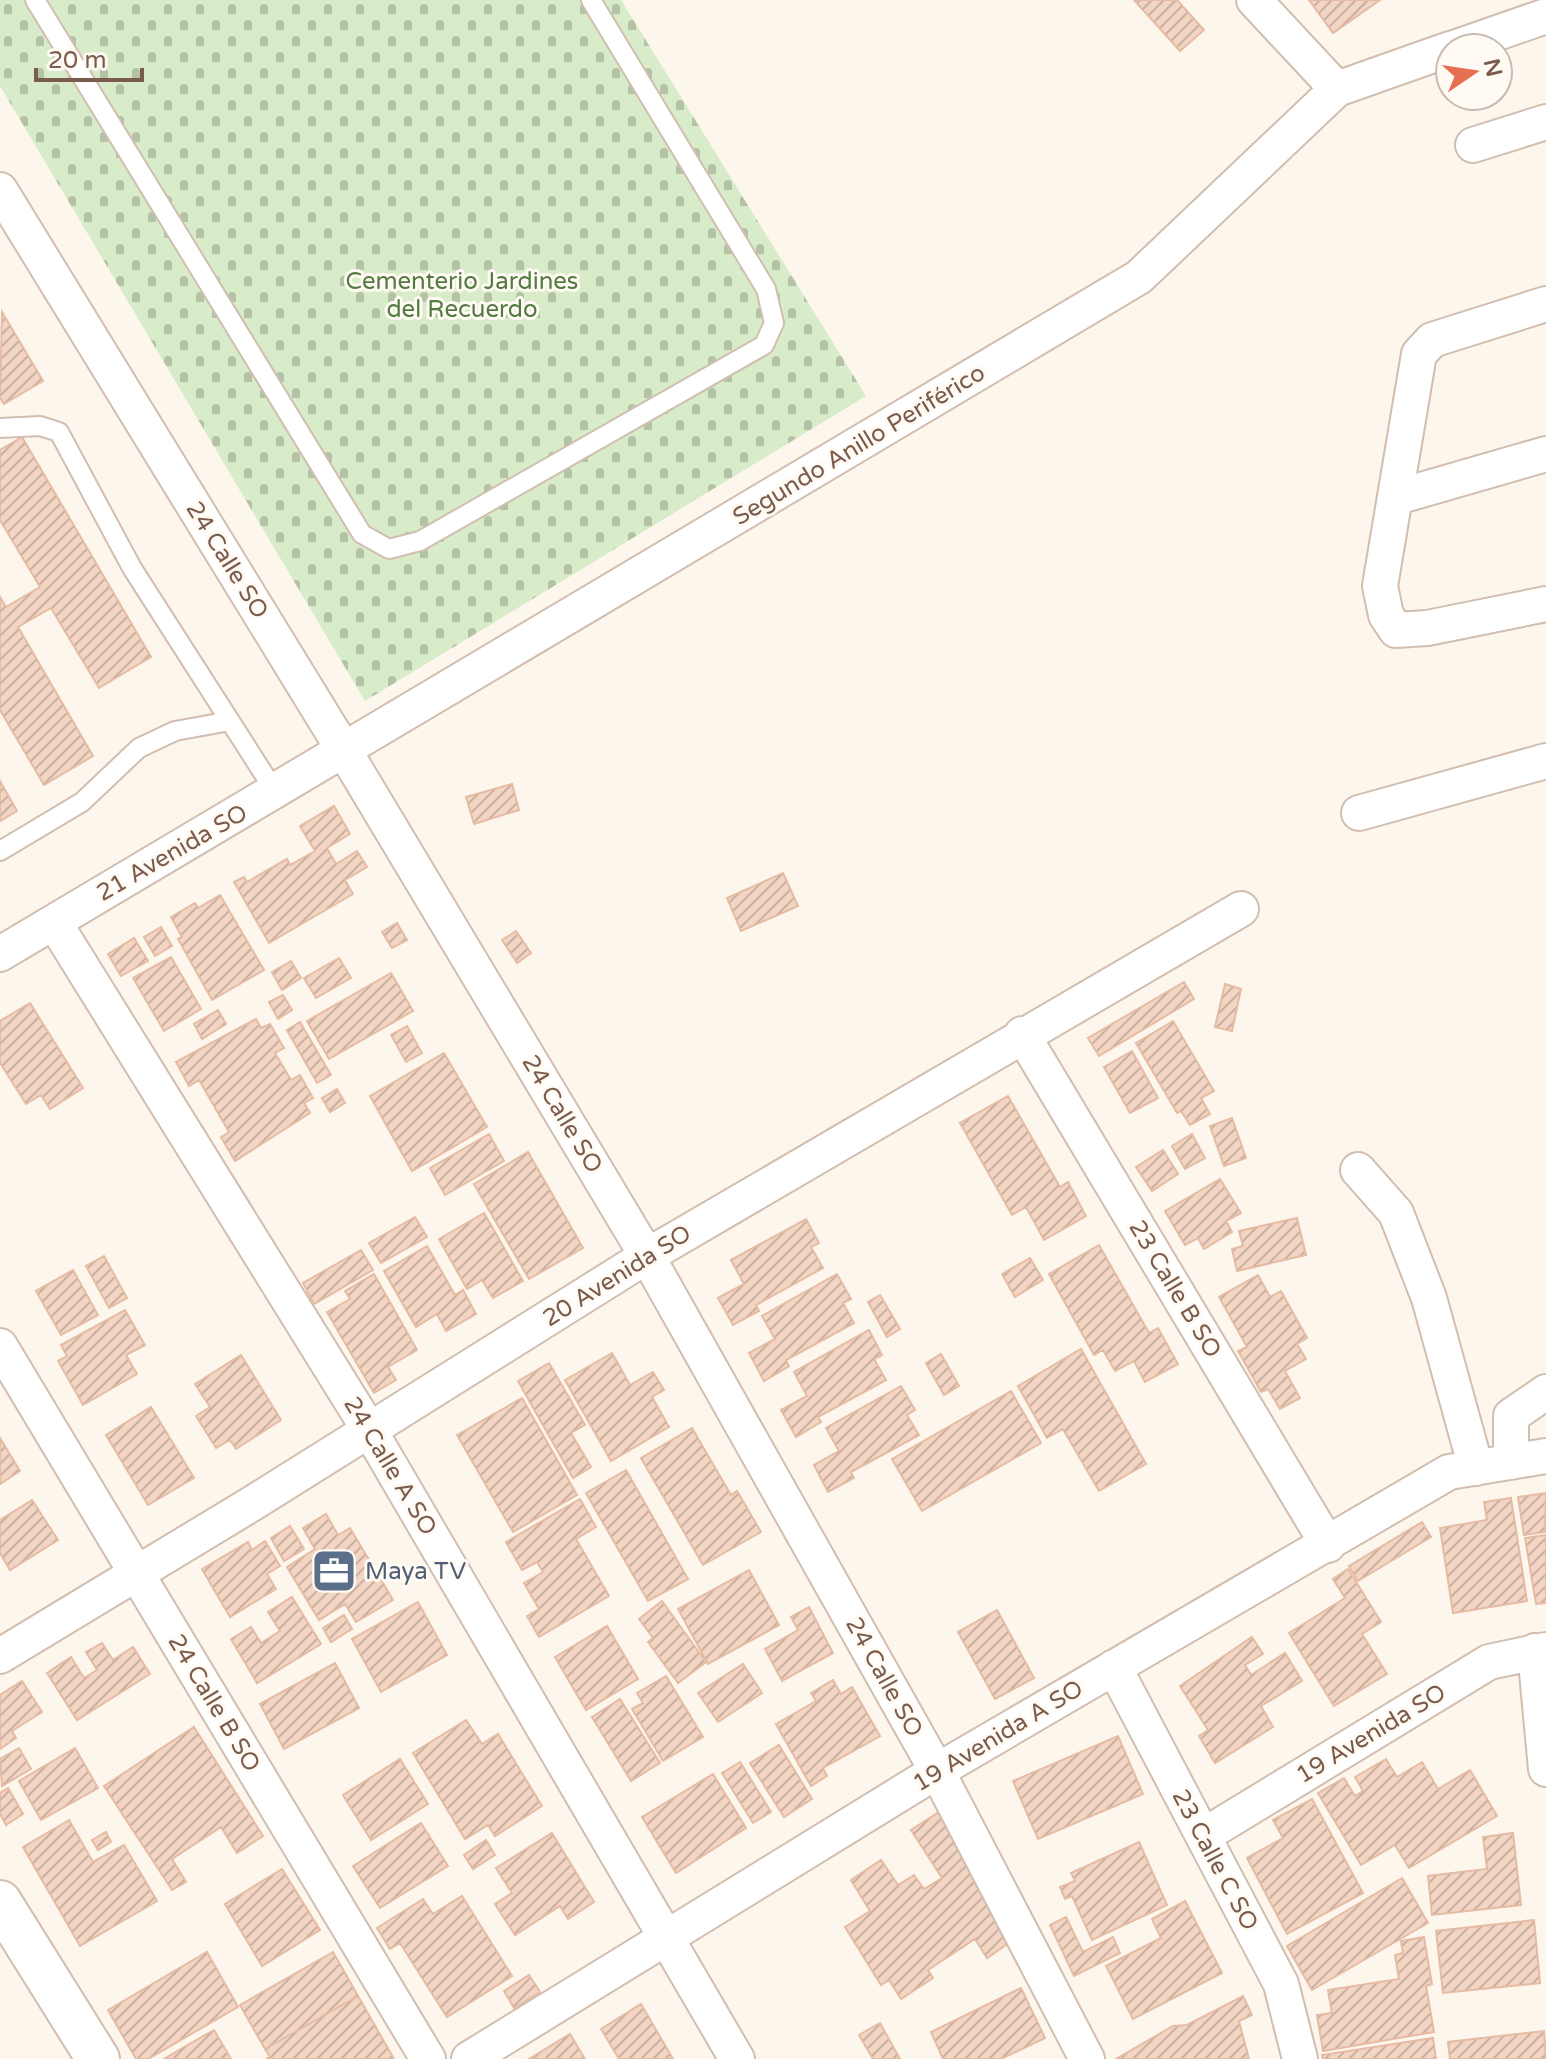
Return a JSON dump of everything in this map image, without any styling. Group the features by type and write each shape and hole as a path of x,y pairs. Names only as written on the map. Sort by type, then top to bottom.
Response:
{"street":[{"path":"1254,0 1337,89 1434,55"},
{"path":"1500,32 1546,16"},
{"name":"Segundo Anillo Periférico","path":"345,752 1139,277 1337,89"},
{"path":"1473,145 1546,122"},
{"name":"24 Calle SO","path":"0,190 345,752 647,1256 937,1771 1087,2059"},
{"path":"1546,304 1432,340 1419,354 1380,586 1386,615 1396,630 1427,628 1546,604"},
{"path":"1397,497 1546,454"},
{"name":"21 Avenida SO","path":"0,954 345,752"},
{"path":"1359,813 1546,761"},
{"name":"20 Avenida SO","path":"0,1656 370,1431 647,1256 1022,1034 1241,909"},
{"name":"24 Calle A SO","path":"54,922 370,1431 737,2059"},
{"name":"23 Calle B SO","path":"1022,1034 1328,1545"},
{"path":"1358,1170 1396,1213 1429,1298 1476,1468"},
{"name":"24 Calle B SO","path":"0,1346 428,2059"},
{"path":"1511,1462 1511,1416 1546,1392"},
{"name":"19 Avenida A SO","path":"469,2059 937,1771 1449,1472 1546,1456"},
{"path":"1540,1650 1546,1769"},
{"name":"19 Avenida SO","path":"1203,1836 1489,1662 1540,1650"},
{"name":"23 Calle C SO","path":"1114,1667 1281,1984 1300,2059"},
{"path":"0,1902 98,2059"}],"lane":[{"path":"35,0 362,534 389,549 420,541 764,345 774,323 766,289 591,0"},
{"path":"0,428 40,426 59,432 132,568 276,793"},
{"path":"0,851 82,802 139,748 175,731 230,721"}],"green space":[{"name":"Cementerio Jardines del Recuerdo","path":"0,0 621,0 866,396 365,701 0,86"}],"building":[{"path":"1134,0 1177,0 1204,30 1180,51"},
{"path":"1309,0 1380,0 1333,33"},
{"path":"2,312 43,381 4,404 0,398"},
{"path":"22,437 151,657 99,688 51,608 18,627 93,756 44,785 0,710 0,597 6,607 40,587 0,520 0,450"},
{"path":"0,781 17,811 0,821"},
{"path":"512,784 519,810 474,824 466,797"},
{"path":"334,806 350,834 327,848 336,864 357,851 367,867 345,880 353,894 269,943 234,882 244,877 247,882 287,859 290,865 315,851 300,826"},
{"path":"783,873 798,906 741,931 727,898"},
{"path":"220,895 264,970 212,1000 178,939 182,937 171,917 195,903 198,908"},
{"path":"397,923 407,940 392,948 382,932"},
{"path":"161,927 172,946 155,956 144,937"},
{"path":"516,931 531,953 517,963 502,940"},
{"path":"134,938 148,961 121,976 108,954"},
{"path":"171,957 201,1009 164,1031 133,978"},
{"path":"339,958 351,978 316,998 304,978"},
{"path":"291,961 301,978 282,990 272,972"},
{"path":"391,973 413,1011 329,1059 307,1021"},
{"path":"1184,982 1194,999 1099,1056 1088,1038"},
{"path":"1225,984 1241,989 1232,1031 1215,1027"},
{"path":"283,995 292,1010 278,1019 269,1002"},
{"path":"30,1003 83,1088 50,1109 41,1095 26,1104 0,1063 0,1021"},
{"path":"218,1010 226,1024 202,1039 194,1024"},
{"path":"256,1019 261,1028 270,1024 284,1048 275,1053 291,1080 300,1075 313,1098 304,1103 310,1113 235,1161 221,1137 229,1132 199,1080 189,1086 176,1062"},
{"path":"1173,1021 1214,1091 1201,1098 1210,1114 1190,1125 1181,1111 1177,1113 1136,1043"},
{"path":"300,1022 331,1075 317,1083 287,1030"},
{"path":"407,1026 422,1053 406,1062 391,1035"},
{"path":"1132,1051 1158,1098 1130,1113 1104,1067"},
{"path":"444,1053 487,1127 412,1171 370,1096"},
{"path":"337,1089 345,1103 330,1112 322,1098"},
{"path":"1008,1096 1060,1187 1068,1182 1086,1216 1044,1240 1026,1207 1012,1215 960,1123"},
{"path":"1232,1118 1246,1158 1224,1166 1210,1126"},
{"path":"489,1134 504,1161 445,1195 430,1168"},
{"path":"1192,1134 1205,1158 1185,1169 1172,1146"},
{"path":"1163,1150 1178,1174 1152,1191 1136,1167"},
{"path":"528,1152 583,1248 529,1279 474,1184"},
{"path":"1220,1179 1241,1213 1226,1221 1232,1232 1204,1249 1198,1238 1185,1245 1165,1211"},
{"path":"484,1213 523,1281 493,1298 482,1280 467,1289 439,1239"},
{"path":"415,1217 427,1237 381,1263 369,1243"},
{"path":"1297,1218 1306,1255 1237,1271 1232,1249 1243,1246 1239,1231"},
{"path":"806,1219 819,1243 811,1247 823,1268 756,1305 759,1311 733,1325 718,1298 744,1284 731,1260"},
{"path":"1099,1245 1149,1333 1158,1328 1178,1364 1145,1382 1134,1361 1115,1371 1103,1350 1094,1355 1049,1274"},
{"path":"427,1246 455,1295 463,1290 476,1314 446,1331 437,1314 416,1327 384,1271"},
{"path":"361,1250 373,1270 314,1304 303,1283"},
{"path":"104,1256 127,1298 109,1308 86,1266"},
{"path":"1030,1258 1043,1280 1015,1297 1002,1274"},
{"path":"73,1270 98,1315 61,1335 36,1291"},
{"path":"374,1274 417,1350 388,1367 396,1380 374,1393 327,1312 350,1299 345,1291"},
{"path":"837,1274 851,1299 843,1303 854,1323 786,1360 789,1366 764,1381 749,1353 775,1339 762,1316"},
{"path":"1258,1275 1270,1297 1281,1291 1307,1338 1297,1344 1306,1359 1285,1371 1300,1398 1280,1409 1268,1389 1261,1392 1238,1351 1247,1347 1219,1297"},
{"path":"880,1295 900,1329 887,1337 868,1302"},
{"path":"125,1310 145,1345 126,1355 137,1374 83,1405 58,1361 67,1356 61,1345"},
{"path":"869,1330 882,1355 874,1359 886,1380 818,1417 821,1422 796,1437 781,1410 807,1396 794,1372"},
{"path":"1081,1349 1146,1464 1099,1491 1063,1429 1047,1438 1018,1386"},
{"path":"612,1353 630,1385 653,1372 664,1390 652,1397 669,1427 611,1461 565,1380"},
{"path":"941,1354 959,1386 944,1395 926,1363"},
{"path":"241,1355 281,1420 236,1449 230,1440 216,1448 196,1416 210,1407 195,1384"},
{"path":"549,1363 585,1425 571,1433 591,1467 573,1478 518,1381"},
{"path":"901,1386 915,1410 907,1415 919,1435 851,1472 854,1478 828,1492 814,1465 839,1451 826,1428"},
{"path":"1011,1391 1041,1443 922,1511 892,1459"},
{"path":"522,1398 577,1495 513,1532 457,1435"},
{"path":"151,1407 194,1478 148,1505 106,1435"},
{"path":"692,1428 731,1495 737,1491 761,1532 703,1565 641,1458"},
{"path":"0,1438 20,1471 0,1484"},
{"path":"626,1470 688,1579 648,1601 586,1493"},
{"path":"1546,1493 1545,1532 1524,1535 1518,1497"},
{"path":"1511,1498 1527,1601 1453,1613 1440,1528 1487,1520 1484,1502"},
{"path":"580,1499 596,1527 576,1539 609,1596 539,1637 527,1616 539,1609 524,1583 543,1572 537,1562 522,1570 506,1542"},
{"path":"32,1500 58,1540 10,1570 0,1553 0,1520"},
{"path":"326,1514 338,1535 350,1528 393,1600 356,1622 345,1604 319,1620 287,1567 315,1549 303,1528"},
{"path":"1422,1522 1431,1537 1358,1581 1349,1566"},
{"path":"290,1526 304,1549 284,1561 271,1538"},
{"path":"1546,1535 1546,1603 1536,1604 1525,1538"},
{"path":"265,1541 280,1566 267,1574 276,1589 230,1617 202,1569 248,1542 252,1550"},
{"path":"1348,1569 1381,1622 1362,1634 1387,1674 1334,1706 1289,1633 1345,1598 1333,1579"},
{"path":"749,1570 779,1625 708,1664 678,1609"},
{"path":"292,1597 321,1644 257,1683 231,1639 251,1627 261,1643 280,1631 268,1612"},
{"path":"662,1601 706,1662 678,1683 648,1642 653,1638 639,1619"},
{"path":"418,1602 447,1655 381,1692 352,1639"},
{"path":"809,1607 833,1653 782,1681 765,1649 798,1630 791,1617"},
{"path":"997,1610 1034,1678 995,1699 958,1632"},
{"path":"344,1615 352,1629 331,1642 323,1628"},
{"path":"607,1626 638,1679 586,1710 555,1657"},
{"path":"1252,1637 1263,1654 1245,1665 1251,1675 1285,1653 1302,1681 1261,1706 1273,1727 1215,1763 1199,1736 1208,1730 1180,1686"},
{"path":"102,1643 113,1660 133,1647 150,1674 77,1720 47,1673 71,1657 84,1678 97,1670 86,1652"},
{"path":"335,1663 359,1708 284,1749 260,1704"},
{"path":"743,1664 762,1693 718,1722 698,1693"},
{"path":"666,1676 703,1737 663,1761 632,1709 643,1703 637,1693"},
{"path":"833,1680 841,1694 852,1687 880,1736 823,1768 827,1776 811,1786 776,1724 816,1701 811,1693"},
{"path":"22,1681 42,1712 12,1731 16,1738 0,1749 0,1695"},
{"path":"620,1699 660,1763 631,1781 592,1717"},
{"path":"466,1720 482,1744 498,1734 542,1806 495,1836 488,1825 465,1839 413,1753"},
{"path":"194,1727 263,1836 237,1853 221,1827 172,1859 186,1882 172,1890 104,1786"},
{"path":"1118,1736 1143,1794 1038,1839 1013,1781"},
{"path":"779,1745 812,1799 784,1817 750,1763"},
{"path":"19,1748 31,1769 2,1786 0,1759"},
{"path":"75,1748 98,1788 41,1820 19,1781"},
{"path":"400,1759 428,1804 371,1840 343,1795"},
{"path":"1386,1759 1397,1777 1422,1762 1438,1789 1470,1770 1497,1816 1409,1868 1395,1845 1361,1865 1318,1793 1344,1778 1355,1796 1363,1791 1355,1777"},
{"path":"740,1762 771,1812 753,1823 722,1773"},
{"path":"713,1774 746,1828 676,1873 642,1817"},
{"path":"8,1788 23,1814 6,1825 0,1814 0,1793"},
{"path":"1312,1799 1363,1893 1287,1934 1247,1858 1283,1838 1273,1820"},
{"path":"939,1812 1019,1936 987,1958 975,1939 928,1970 933,1978 901,1999 889,1980 881,1985 845,1927 870,1911 851,1880 881,1860 898,1885 914,1875 924,1889 942,1878 911,1830"},
{"path":"69,1820 93,1862 124,1845 157,1901 80,1946 23,1847"},
{"path":"421,1823 448,1866 380,1908 353,1866"},
{"path":"106,1832 111,1842 98,1850 92,1840"},
{"path":"552,1833 594,1902 568,1919 560,1906 515,1935 495,1904 512,1893 496,1868"},
{"path":"1513,1833 1521,1905 1432,1915 1428,1876 1487,1869 1483,1837"},
{"path":"486,1840 495,1855 473,1869 464,1855"},
{"path":"1139,1842 1167,1905 1092,1940 1072,1896 1065,1899 1060,1887 1075,1881 1071,1873"},
{"path":"282,1869 320,1930 262,1966 225,1904"},
{"path":"1402,1878 1428,1923 1312,1990 1287,1946"},
{"path":"462,1896 512,1976 447,2017 400,1943 390,1949 377,1928 423,1899 433,1914"},
{"path":"1185,1901 1222,1973 1133,2019 1106,1966 1161,1938 1152,1919"},
{"path":"1066,1917 1083,1952 1113,1937 1120,1953 1074,1976 1050,1925"},
{"path":"1534,1920 1540,1983 1443,1993 1436,1931"},
{"path":"1424,1937 1432,1984 1426,1986 1434,2032 1323,2051 1317,2015 1332,2013 1328,1990 1399,1979 1395,1955 1403,1953 1401,1941"},
{"path":"207,1952 238,2007 148,2059 136,2059 108,2010"},
{"path":"333,1952 358,1996 265,2049 240,2005"},
{"path":"529,1975 540,1992 514,2008 504,1991"},
{"path":"1021,1988 1045,2038 1001,2059 943,2059 931,2032"},
{"path":"358,1996 394,2059 266,2059 270,2057 265,2049"},
{"path":"1243,1996 1252,2015 1239,2021 1249,2059 1116,2059 1173,2026 1187,2025"},
{"path":"641,2004 673,2059 619,2059 601,2029"},
{"path":"880,2023 900,2059 873,2059 859,2035"},
{"path":"214,2030 231,2059 164,2059 184,2047"},
{"path":"1544,2031 1546,2059 1450,2059 1448,2042"},
{"path":"570,2034 585,2059 529,2059"},
{"path":"1433,2038 1436,2059 1323,2059 1322,2055"}],"place":[{"name":"Maya TV","path":"334,1571"}]}
